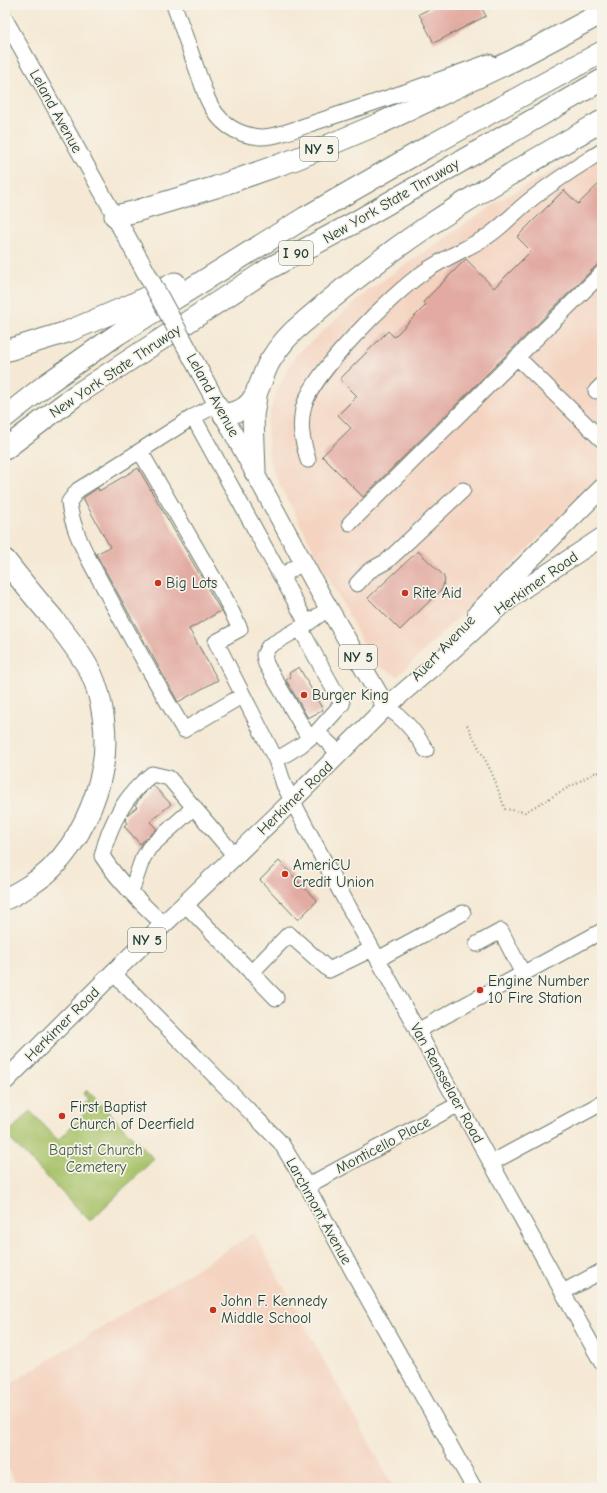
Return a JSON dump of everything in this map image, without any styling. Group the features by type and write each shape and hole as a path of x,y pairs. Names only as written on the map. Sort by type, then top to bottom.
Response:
{"highway":[{"name":"NY 5","path":"115,216 133,212 216,186 296,159 388,120 514,60 602,13"},
{"name":"New York State Thruway","path":"5,417 48,383 118,334 306,217 426,148 602,52"},
{"name":"New York State Thruway","path":"5,449 76,396 270,268 352,224 602,80"},
{"name":"NY 5","path":"255,472 254,416 257,390 269,363 276,351 287,338 302,323 361,275 415,235 500,180 602,121"},
{"path":"5,351 67,332 133,304 306,217"},
{"path":"221,410 243,408 249,403 257,390"},
{"path":"5,560 78,650 91,675 102,710 105,740 104,764 98,789 72,845 52,868 16,894 5,898"},
{"path":"5,573 72,656 88,687 95,716 97,749 94,772 88,792 81,811 67,836 34,871 5,889"}],"main road":[{"name":"Leland Avenue","path":"115,216 303,562 386,707"},
{"name":"Auert Avenue","path":"386,707 512,576 602,488"},
{"name":"Herkimer Road","path":"5,1081 112,973 292,801 386,707 496,610 525,588 602,536"}],"street":[{"path":"174,5 207,98 213,110 225,124 240,133 261,137 280,134 375,103 493,61 563,34"},
{"name":"Leland Avenue","path":"8,24 115,216"},
{"path":"308,460 301,433 303,408 313,388 329,365 388,301 424,272 488,236 505,224 528,201 555,181 602,151"},
{"path":"350,523 602,273"},
{"path":"517,357 602,440"},
{"path":"221,410 193,417 78,490 69,502 70,517 90,561 151,675 184,730 243,695"},
{"path":"193,417 282,576 303,626 342,704 313,735 301,745 276,760"},
{"name":"Van Rensselaer Road","path":"140,451 225,598 240,630 216,642 276,760 284,785 292,801 602,1364"},
{"path":"356,584 369,571 387,561 463,490"},
{"path":"282,576 303,562"},
{"path":"329,608 303,626 269,646 264,654 266,664 313,735 340,754"},
{"path":"386,707 399,715 416,734 426,750"},
{"path":"163,924 131,892 102,856 105,842 114,820 125,801 139,784 152,774 169,778 235,856"},
{"path":"131,892 142,860 149,848 194,807"},
{"path":"184,904 276,998"},
{"path":"251,973 289,934 329,970 375,954 463,913"},
{"path":"477,944 501,931 523,974"},
{"path":"418,1031 602,931"},
{"name":"Larchmont Avenue","path":"112,973 280,1143 307,1186 353,1272 474,1488"},
{"path":"491,1163 602,1103"},
{"name":"Monticello Place","path":"307,1186 459,1104"},
{"path":"563,1292 602,1271"}],"path":[{"path":"467,725 492,773 505,809 525,812 594,773 602,772"}],"shaded area":[{"path":"602,143 602,476 398,676 374,664 277,480 269,461 267,423 276,392 295,356 370,289 502,199"},
{"name":"John F. Kennedy Middle School","path":"254,1233 394,1488 18,1488 5,1463 5,1387"}],"green space":[{"name":"Baptist Church Cemetery","path":"87,1090 154,1159 90,1221 6,1135 30,1111 58,1140 88,1110 83,1105 88,1099 83,1094"}],"building":[{"path":"438,5 480,5 486,16 434,43 419,14"},
{"path":"602,181 602,260 363,497 322,456 351,428 338,415 357,396 340,379 388,331 394,337 426,305 423,302 466,259 494,288 531,251 517,237 564,190 578,204"},
{"name":"Big Lots","path":"138,468 221,611 189,629 218,680 178,702 96,554 110,547 83,498 98,488 99,491"},
{"name":"Rite Aid","path":"418,551 443,575 445,580 442,589 400,630 368,598"},
{"name":"Burger King","path":"299,667 323,710 308,718 286,680 291,677 289,673"},
{"path":"153,785 171,804 150,822 157,829 140,844 124,826 127,823 125,821 127,815 137,807 135,805 141,797"},
{"path":"279,861 317,901 298,920 260,880"}],"place":[{"name":"Big Lots","path":"158,583"},
{"name":"Rite Aid","path":"405,593"},
{"name":"Burger King","path":"304,695"},
{"name":"AmeriCU Credit Union","path":"285,874"},
{"name":"Engine Number 10 Fire Station","path":"480,990"},
{"name":"First Baptist Church of Deerfield","path":"62,1116"},
{"name":"John F. Kennedy Middle School","path":"213,1310"}]}
